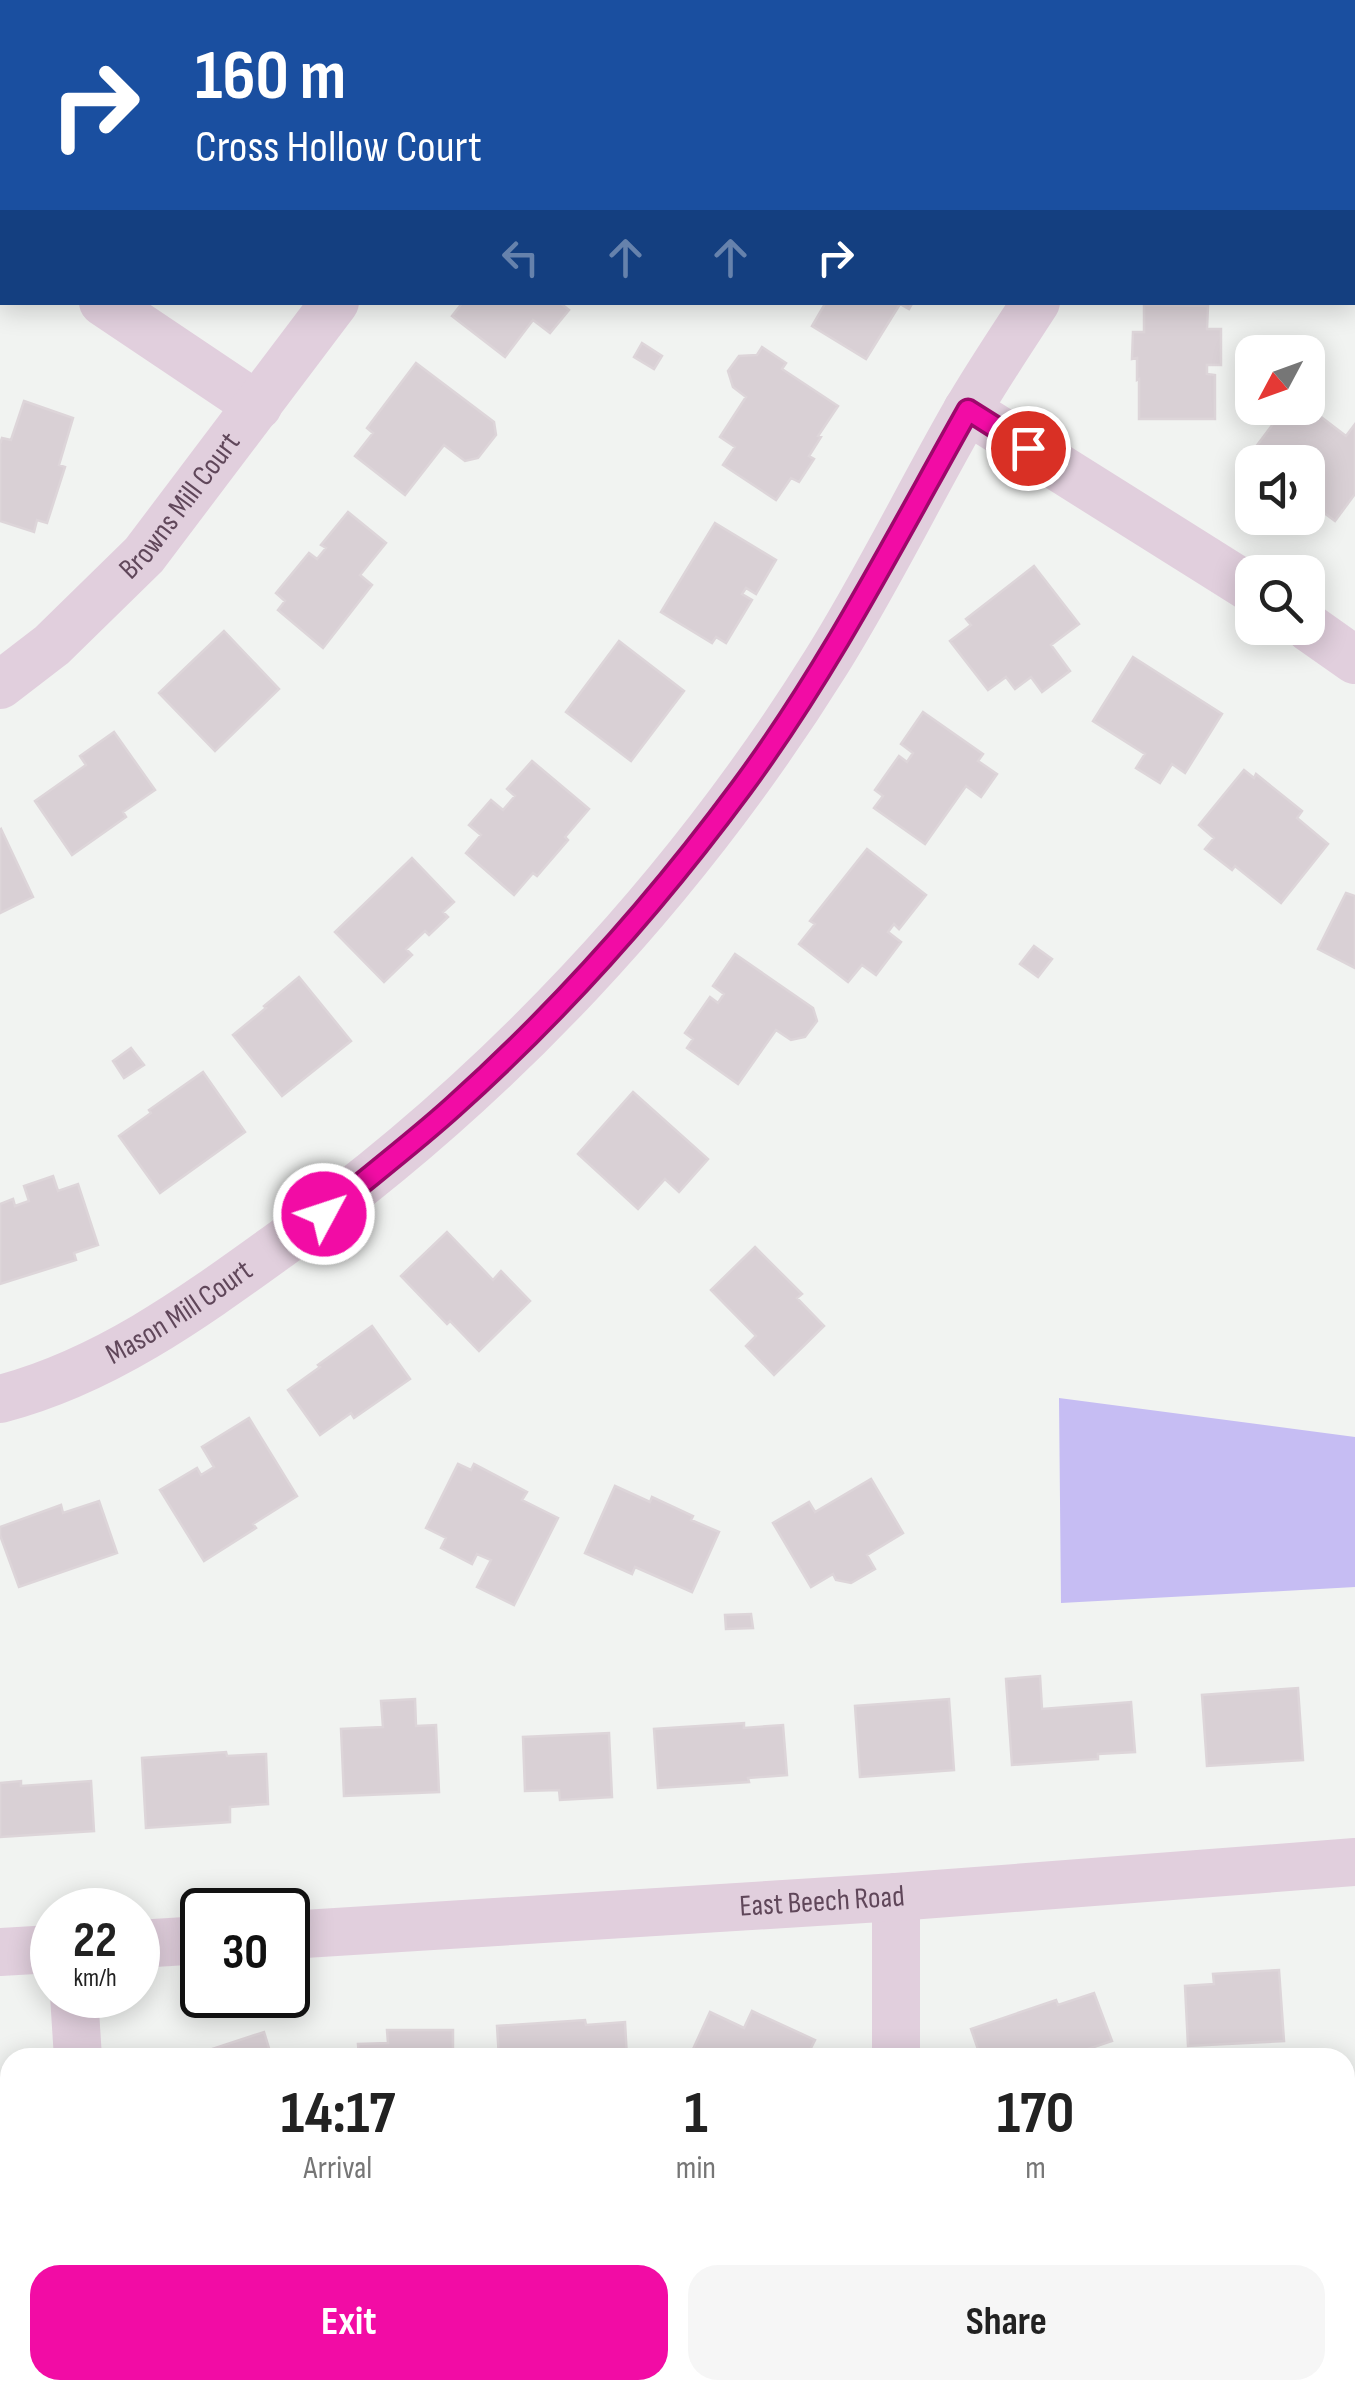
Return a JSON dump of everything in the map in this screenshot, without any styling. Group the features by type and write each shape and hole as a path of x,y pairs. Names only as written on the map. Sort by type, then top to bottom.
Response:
{"street":[{"path":"107,305 258,406"},
{"name":"Browns Mill Court","path":"0,685 52,645 144,555 334,305"},
{"name":"Mason Mill Court","path":"0,1399 100,1362 220,1288 324,1214 410,1143 551,1013 652,901 742,786 826,663 968,410 1034,305"},
{"path":"968,410 1235,578"},
{"path":"1325,639 1355,660"},
{"name":"East Beech Road","path":"310,1933 1355,1862"},
{"path":"896,1896 896,2048"},
{"path":"0,1952 30,1950"},
{"path":"75,2018 77,2048"}],"shaded area":[{"path":"1059,1398 1355,1437 1355,1587 1061,1603"}],"building":[{"path":"461,305 563,305 569,310 550,333 533,320 505,357 452,316"},
{"path":"824,305 899,305 866,359 812,326"},
{"path":"1144,305 1208,306 1207,329 1221,329 1221,365 1207,365 1207,374 1215,375 1215,419 1139,419 1133,332 1144,332"},
{"path":"642,343 662,356 654,369 634,357"},
{"path":"762,347 786,363 782,369 838,406 818,436 821,437 809,456 814,459 799,482 791,478 776,500 723,465 735,447 720,437 746,397 733,387 728,371 739,356 757,355"},
{"path":"416,363 494,422 496,435 478,458 465,461 444,445 405,495 355,456 373,433 367,428"},
{"path":"24,401 73,418 59,465 65,467 47,523 37,520 34,532 0,521 0,444 2,438 11,440"},
{"path":"1325,420 1346,436 1355,424 1355,494 1335,521 1325,514 1325,445 1257,445 1272,425 1325,425"},
{"path":"348,512 386,543 360,575 372,585 323,648 278,610 285,601 276,593 309,553 317,559 326,548 321,545"},
{"path":"715,523 776,560 756,594 746,588 742,594 752,600 726,643 716,637 712,643 661,612"},
{"path":"1034,566 1079,624 1051,645 1070,671 1042,692 1031,677 1015,689 1006,677 988,690 950,641 971,625 966,619"},
{"path":"224,631 279,689 215,751 159,693"},
{"path":"619,641 684,691 631,761 566,712"},
{"path":"1133,657 1222,714 1185,773 1172,764 1160,783 1136,768 1145,754 1093,721"},
{"path":"923,712 983,754 978,761 997,774 981,797 966,786 925,844 874,808 883,796 875,790 899,756 907,762 913,753 901,744"},
{"path":"114,732 155,790 123,812 126,817 72,855 35,801 86,765 80,756"},
{"path":"532,761 589,809 537,876 533,873 514,895 466,853 481,835 469,825 491,800 503,810 515,796 507,789"},
{"path":"1244,770 1254,778 1256,774 1302,811 1297,818 1328,844 1281,903 1235,866 1232,870 1205,849 1214,838 1199,825"},
{"path":"0,830 33,897 0,913"},
{"path":"867,849 926,895 899,929 894,924 888,932 901,942 876,975 862,965 848,982 799,944 815,924 810,921"},
{"path":"412,858 454,902 443,912 448,917 406,949 412,955 384,982 335,932"},
{"path":"1346,893 1355,896 1355,968 1318,949"},
{"path":"1034,946 1052,959 1038,977 1020,964"},
{"path":"735,954 813,1008 817,1021 805,1037 791,1040 776,1030 738,1084 687,1048 693,1039 685,1033 710,997 718,1003 724,994 713,986"},
{"path":"299,977 351,1041 282,1096 233,1035"},
{"path":"131,1048 144,1065 124,1078 113,1061"},
{"path":"203,1072 245,1132 160,1193 119,1136"},
{"path":"633,1092 708,1159 679,1192 665,1179 638,1209 578,1154"},
{"path":"53,1176 58,1191 78,1184 98,1245 74,1253 76,1260 0,1284 0,1204 13,1199 15,1206 29,1201 24,1186"},
{"path":"447,1232 493,1280 501,1271 530,1301 479,1351 401,1276"},
{"path":"755,1247 802,1294 797,1298 824,1326 774,1375 746,1346 756,1336 711,1290"},
{"path":"372,1326 410,1379 354,1418 351,1413 320,1435 288,1390"},
{"path":"249,1418 297,1496 204,1561 160,1490 197,1468 201,1475 214,1467 202,1447"},
{"path":"458,1464 471,1470 474,1464 527,1492 522,1500 558,1518 514,1605 477,1587 491,1560 477,1554 472,1564 441,1548 446,1538 426,1528"},
{"path":"871,1479 903,1533 867,1555 875,1569 851,1583 836,1580 833,1574 811,1587 773,1523 809,1502 815,1512"},
{"path":"615,1486 650,1502 652,1497 719,1532 692,1592 635,1567 632,1574 585,1553"},
{"path":"99,1501 117,1553 19,1587 0,1527 61,1505 63,1513"},
{"path":"751,1614 753,1628 726,1629 725,1615"},
{"path":"1040,1676 1042,1709 1131,1702 1135,1752 1098,1754 1098,1759 1012,1765 1006,1679"},
{"path":"1298,1688 1303,1760 1207,1766 1202,1695"},
{"path":"415,1699 416,1726 436,1725 439,1792 344,1796 341,1729 383,1727 381,1701"},
{"path":"949,1699 954,1770 860,1777 855,1706"},
{"path":"744,1723 744,1728 783,1725 787,1775 748,1778 749,1782 658,1788 654,1729"},
{"path":"609,1733 612,1797 560,1800 559,1790 525,1791 523,1737"},
{"path":"226,1752 227,1756 266,1754 268,1804 230,1807 230,1822 146,1828 142,1758"},
{"path":"21,1781 21,1786 91,1781 94,1831 0,1837 0,1783"},
{"path":"1279,1970 1284,2041 1188,2046 1185,1986 1214,1984 1213,1974"},
{"path":"1094,1993 1112,2041 1091,2048 978,2048 971,2029 1056,2000 1058,2005"},
{"path":"752,2011 815,2040 811,2048 694,2048 710,2012 744,2028"},
{"path":"585,2020 586,2025 625,2022 626,2048 498,2048 497,2026"},
{"path":"387,2030 453,2030 453,2048 358,2048 358,2044 388,2043"},
{"path":"264,2032 269,2048 215,2048"}],"route":[{"path":"324,1214 452,1107 551,1013 652,901 742,786 826,663 968,410 1028,448"}]}
